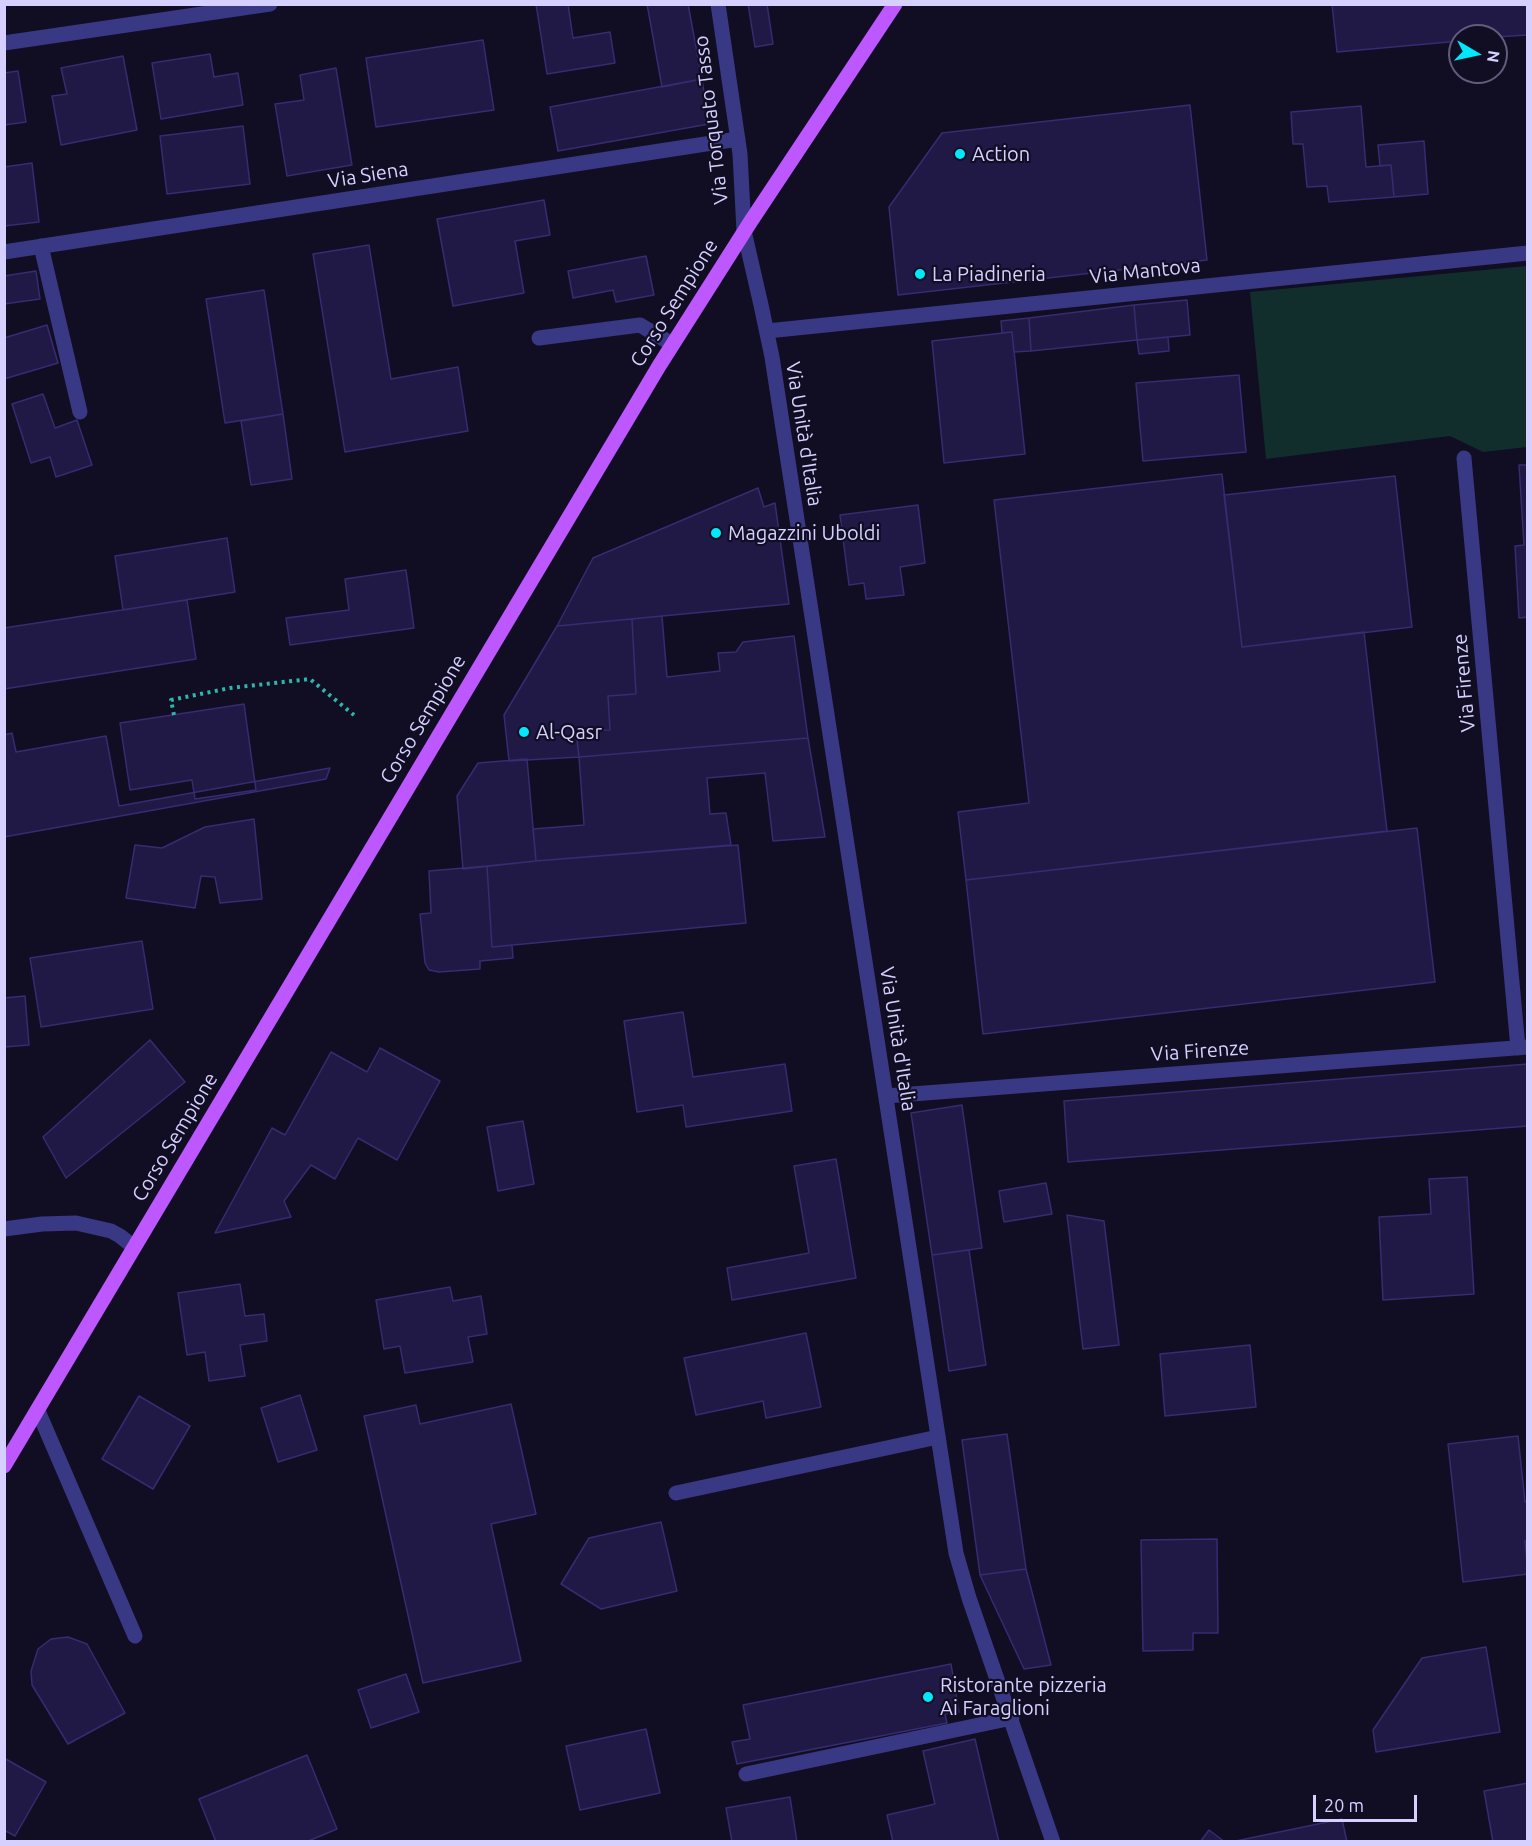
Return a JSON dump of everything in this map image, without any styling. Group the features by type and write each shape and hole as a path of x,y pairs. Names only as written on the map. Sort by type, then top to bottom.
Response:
{"main road":[{"name":"Corso Sempione","path":"4,1466 672,344 895,4"}],"street":[{"path":"4,44 270,4"},
{"name":"Via Torquato Tasso","path":"717,4 738,139 744,231"},
{"name":"Via Siena","path":"4,252 738,139"},
{"name":"Via Unità d'Italia","path":"744,231 767,331 956,1553 1053,1842"},
{"path":"41,246 80,412"},
{"name":"Via Mantova","path":"767,331 1527,253"},
{"path":"538,338 640,325 672,344"},
{"name":"Via Firenze","path":"886,1096 1523,1047 1464,458"},
{"path":"4,1229 42,1224 76,1223 111,1231 134,1247"},
{"path":"38,1411 135,1636"},
{"path":"676,1493 938,1437"},
{"path":"747,1773 1012,1718"}],"path":[{"path":"174,715 171,700 230,688 310,679 354,715"}],"green space":[{"path":"1527,266 1527,447 1483,452 1450,436 1266,459 1250,292"}],"building":[{"path":"536,4 568,4 573,38 610,32 615,63 547,74"},
{"path":"647,4 688,4 702,79 662,87"},
{"path":"748,4 767,4 773,44 755,47"},
{"path":"1332,4 1528,4 1528,35 1508,36 1508,24 1448,24 1448,42 1337,52"},
{"path":"483,40 494,110 376,127 366,58"},
{"path":"210,54 214,77 238,73 243,105 161,119 152,63"},
{"path":"123,56 137,130 61,145 52,96 67,94 61,68"},
{"path":"336,68 352,165 287,176 275,104 304,100 300,75"},
{"path":"18,71 26,122 4,125 4,73"},
{"path":"702,79 709,124 558,151 550,107"},
{"path":"1190,105 1207,260 898,295 889,207 942,133"},
{"path":"1361,106 1366,167 1391,165 1394,197 1329,202 1327,186 1307,187 1303,144 1293,144 1291,112"},
{"path":"243,126 250,184 167,194 160,136"},
{"path":"1424,141 1428,194 1394,197 1391,165 1380,166 1378,145"},
{"path":"32,163 39,222 4,226 4,167"},
{"path":"544,200 550,235 515,241 524,293 453,306 437,219"},
{"path":"369,245 391,379 458,367 468,431 345,452 313,254"},
{"path":"646,256 654,295 616,302 613,290 573,298 568,271"},
{"path":"36,271 40,299 4,304 4,276"},
{"path":"264,290 283,414 225,423 206,299"},
{"path":"1187,300 1190,335 1137,340 1134,305"},
{"path":"1134,305 1137,340 1031,351 1029,318"},
{"path":"1029,318 1031,351 1014,352 1012,332 1002,333 1001,321"},
{"path":"47,325 58,363 4,379 4,338"},
{"path":"1012,332 1025,454 944,463 932,341"},
{"path":"1168,337 1169,351 1139,354 1137,340"},
{"path":"1239,375 1246,452 1143,461 1136,383"},
{"path":"43,394 55,428 77,420 92,465 56,477 50,457 31,463 12,404"},
{"path":"283,414 292,479 251,485 241,421"},
{"path":"1519,465 1528,465 1528,617 1519,618 1515,546 1524,545"},
{"path":"1222,474 1242,647 1364,632 1387,831 966,880 958,812 1029,803 994,500"},
{"path":"1395,476 1412,627 1242,647 1224,495"},
{"name":"Magazzini Uboldi","path":"758,488 764,507 775,503 789,604 557,626 593,558"},
{"path":"918,505 925,563 900,567 904,595 866,599 864,583 849,585 840,515"},
{"path":"227,538 235,592 123,610 115,556"},
{"path":"406,570 414,628 290,645 286,618 349,610 345,579"},
{"path":"187,600 196,659 4,689 4,628"},
{"path":"662,616 667,677 720,671 718,653 736,652 743,642 794,636 808,738 579,757 576,731 610,730 608,696 636,694 632,619"},
{"path":"632,619 636,694 608,696 610,730 576,731 579,757 509,761 504,715 557,626"},
{"path":"244,704 256,790 195,799 192,780 130,790 120,723"},
{"path":"12,733 16,752 106,736 119,806 330,768 326,779 4,837 4,735"},
{"path":"808,738 825,837 773,841 765,773 707,778 710,814 726,813 731,845 536,861 533,829 584,825 579,757"},
{"path":"527,759 536,861 463,869 457,796 478,763"},
{"path":"254,819 262,899 220,903 215,877 201,876 195,908 126,898 135,845 162,848 205,827"},
{"path":"1417,828 1435,982 983,1034 966,880"},
{"path":"738,845 746,923 492,947 487,866"},
{"path":"487,866 492,947 512,945 513,958 480,961 480,969 439,972 429,970 425,963 420,914 431,913 429,871"},
{"path":"142,941 153,1009 41,1027 30,958"},
{"path":"25,996 29,1045 4,1047 4,998"},
{"path":"683,1012 693,1077 785,1064 792,1111 686,1127 683,1105 637,1112 624,1021"},
{"path":"150,1040 185,1082 66,1178 43,1137"},
{"path":"380,1048 440,1081 397,1160 358,1138 335,1179 311,1165 284,1201 291,1217 215,1233 272,1128 285,1135 331,1052 367,1072"},
{"path":"1528,1064 1528,1126 1068,1162 1064,1101"},
{"path":"962,1105 982,1248 932,1255 911,1113"},
{"path":"523,1121 534,1184 498,1191 487,1127"},
{"path":"836,1159 856,1278 732,1300 727,1268 809,1253 794,1166"},
{"path":"1467,1177 1474,1294 1383,1300 1379,1217 1431,1214 1429,1179"},
{"path":"1046,1183 1052,1214 1004,1222 999,1191"},
{"path":"1067,1215 1104,1221 1119,1345 1083,1349"},
{"path":"969,1250 986,1365 949,1371 932,1255"},
{"path":"240,1284 245,1316 264,1314 267,1341 240,1345 245,1376 209,1381 205,1352 187,1355 178,1293"},
{"path":"450,1287 453,1301 481,1296 487,1334 468,1337 473,1362 405,1373 400,1346 384,1349 376,1300"},
{"path":"806,1333 821,1407 766,1418 763,1401 696,1415 684,1358"},
{"path":"1250,1345 1256,1407 1165,1416 1160,1354"},
{"path":"300,1395 317,1450 278,1462 261,1408"},
{"path":"139,1396 190,1426 153,1489 102,1459"},
{"path":"511,1404 536,1514 491,1524 521,1661 423,1683 364,1416 416,1405 420,1424"},
{"path":"1007,1434 1026,1569 980,1575 962,1440"},
{"path":"1518,1436 1525,1502 1528,1501 1528,1541 1525,1541 1528,1574 1463,1582 1448,1444"},
{"path":"661,1522 677,1591 601,1609 561,1584 589,1538"},
{"path":"1217,1539 1218,1633 1193,1633 1193,1650 1143,1651 1141,1540"},
{"path":"1026,1569 1051,1665 1024,1669 980,1575"},
{"path":"68,1637 87,1644 125,1713 68,1744 32,1685 31,1671 38,1649 51,1639"},
{"path":"1486,1647 1500,1732 1376,1752 1373,1730 1422,1658"},
{"path":"951,1664 959,1712 945,1714 947,1723 737,1764 732,1742 750,1739 743,1705"},
{"path":"406,1674 419,1712 371,1728 358,1690"},
{"path":"646,1729 660,1793 580,1810 566,1746"},
{"path":"975,1739 999,1842 893,1842 887,1815 935,1804 923,1751"},
{"path":"307,1755 337,1829 306,1842 216,1842 199,1799"},
{"path":"4,1758 46,1782 15,1836 4,1830"},
{"path":"1528,1783 1528,1842 1493,1842 1484,1791"},
{"path":"790,1797 797,1842 732,1842 726,1808"},
{"path":"1342,1819 1347,1842 1231,1842"},
{"path":"1209,1830 1225,1842 1200,1842"}],"place":[{"name":"Action","path":"960,154"},
{"name":"La Piadineria","path":"920,274"},
{"name":"Magazzini Uboldi","path":"716,533"},
{"name":"Al-Qasr","path":"524,732"},
{"name":"Ristorante pizzeria Ai Faraglioni","path":"928,1697"}]}
